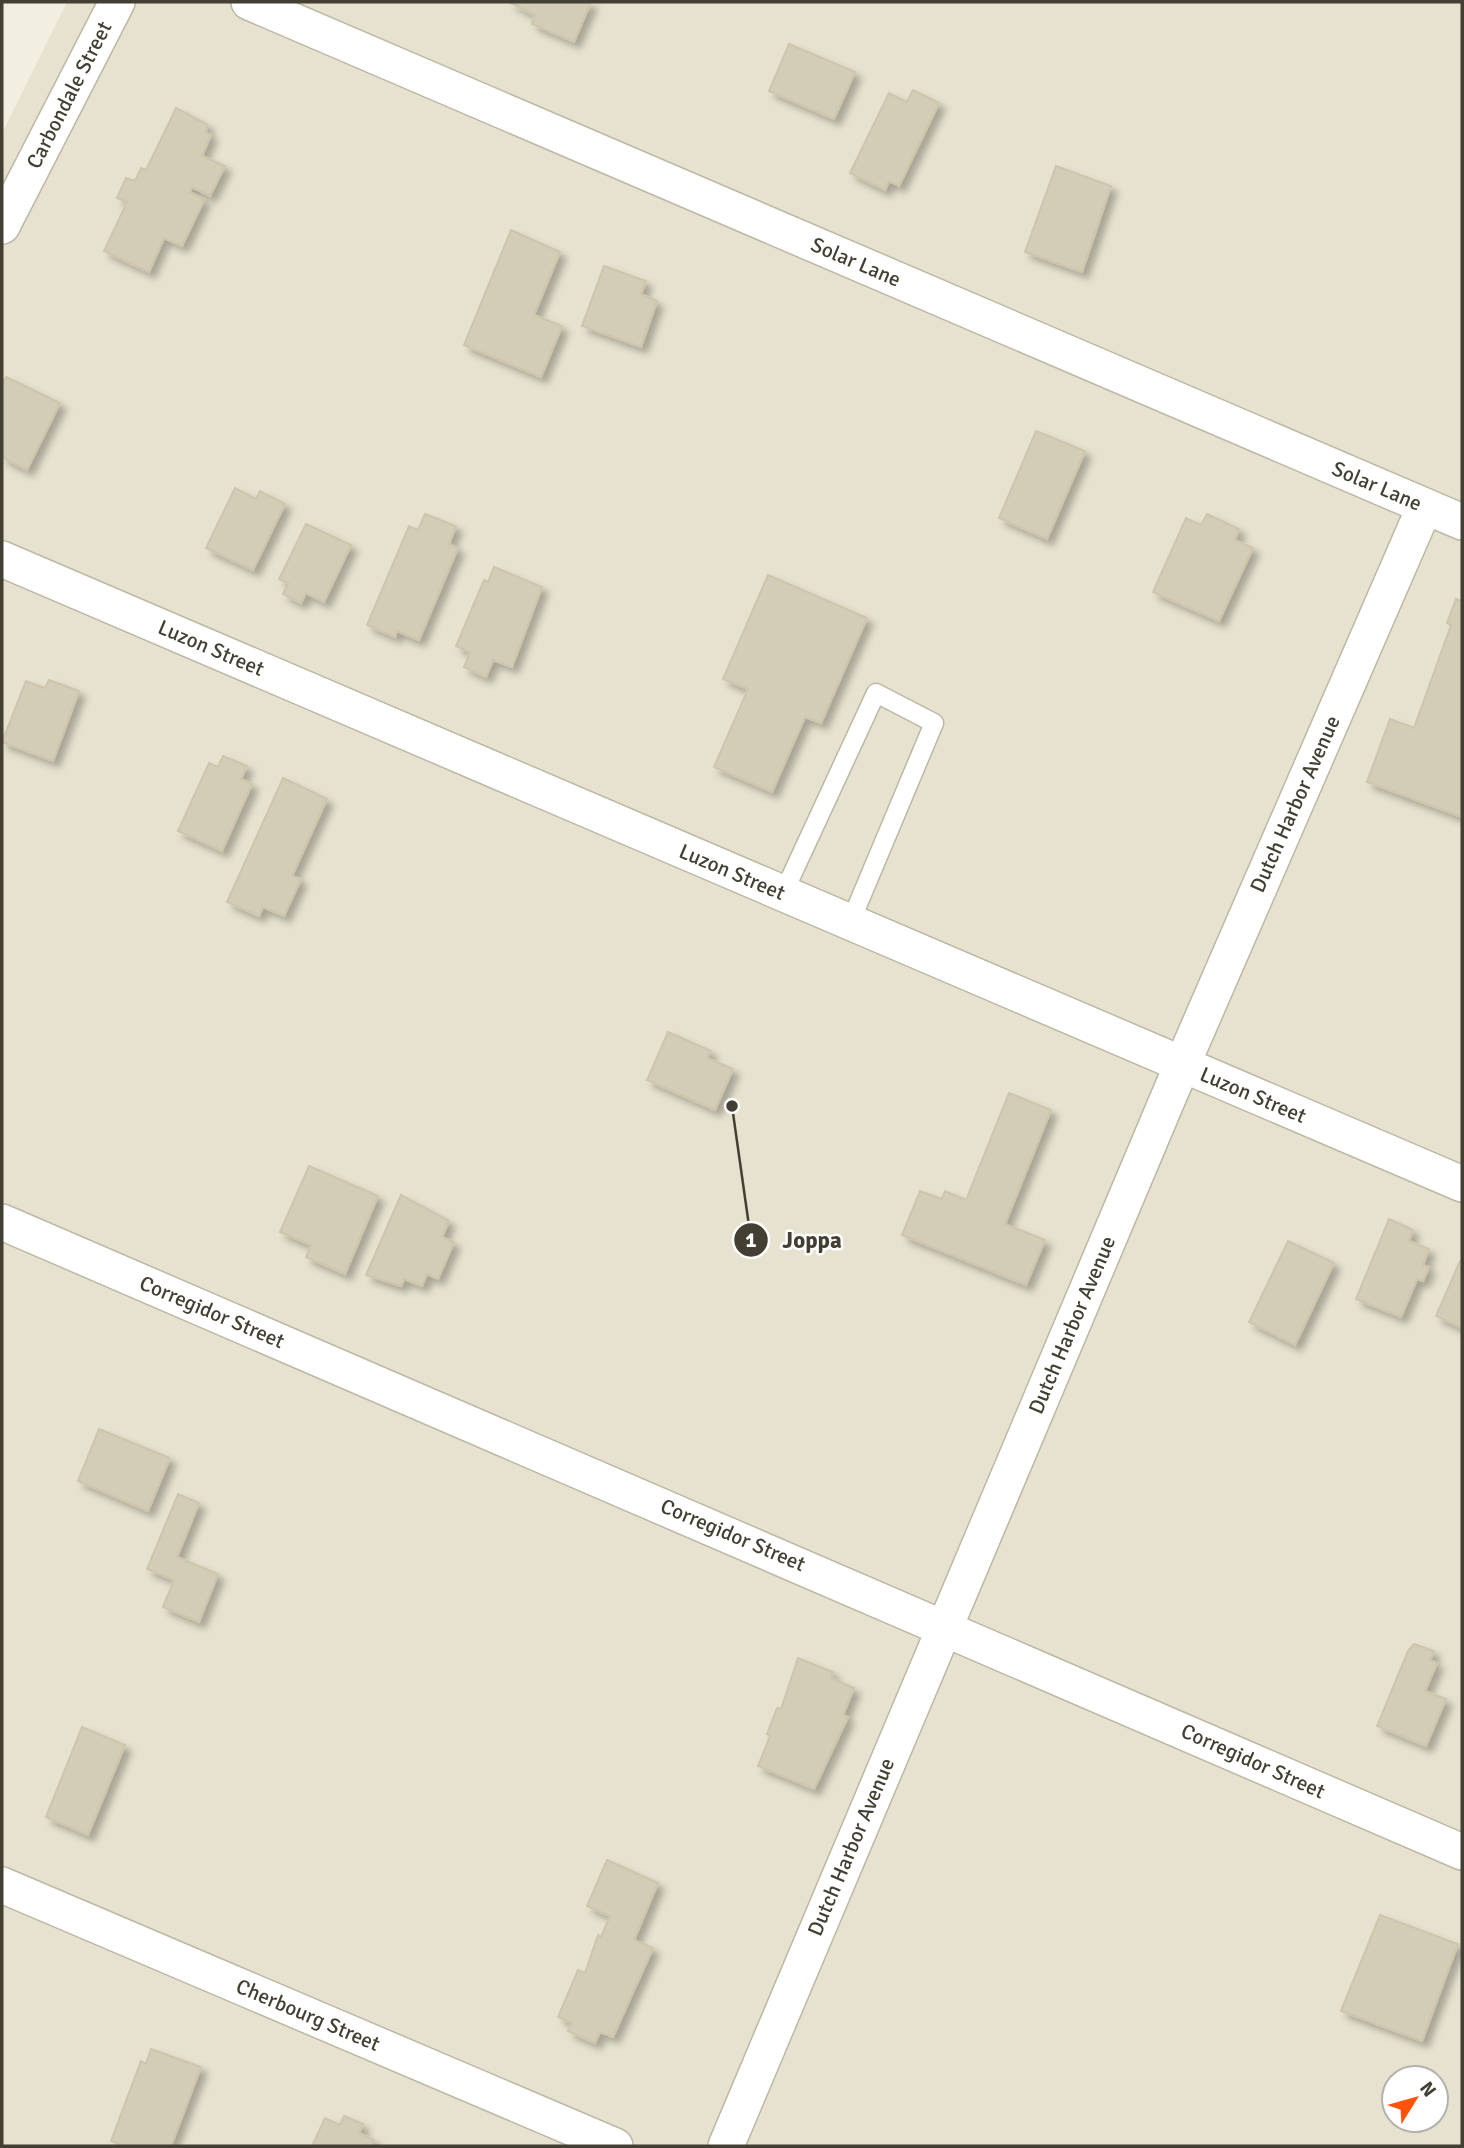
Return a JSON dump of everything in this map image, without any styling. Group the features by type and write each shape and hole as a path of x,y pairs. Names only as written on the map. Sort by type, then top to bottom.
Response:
{"street":[{"name":"Carbondale Street","path":"2,226 117,2"},
{"name":"Solar Lane","path":"249,2 1462,522"},
{"name":"Dutch Harbor Avenue","path":"726,2146 1182,1065 1425,506"},
{"name":"Luzon Street","path":"2,559 1462,1184"},
{"name":"Corregidor Street","path":"2,1222 944,1626 1462,1852"},
{"name":"Cherbourg Street","path":"2,1885 615,2146"}],"lane":[{"path":"783,894 876,694 934,723 850,923"}],"shaded area":[{"path":"67,2 1462,2 1462,2146 2,2146 2,133"}],"building":[{"path":"509,2 591,2 574,42 532,24 535,15"},
{"path":"789,44 855,72 834,119 769,91"},
{"path":"913,90 939,103 899,186 889,181 885,190 850,173 889,93 907,102"},
{"path":"176,108 208,125 205,132 211,135 202,156 225,166 210,196 192,187 190,192 204,200 182,246 164,238 149,272 104,251 127,202 117,198 126,178 135,181 141,168 146,170"},
{"path":"1056,166 1111,186 1082,272 1025,252"},
{"path":"511,230 560,252 534,315 562,326 541,377 464,345"},
{"path":"604,266 646,281 641,294 657,301 641,347 582,326"},
{"path":"6,377 60,403 27,470 2,457 2,384"},
{"path":"1036,431 1085,451 1047,539 999,518"},
{"path":"235,488 256,499 260,491 285,504 253,570 206,548"},
{"path":"425,514 456,526 449,544 458,548 419,640 397,631 395,637 367,625 409,526 418,530"},
{"path":"1207,514 1239,529 1235,540 1253,548 1219,621 1153,592 1186,518 1201,525"},
{"path":"306,524 351,545 324,602 306,593 301,603 283,594 288,583 279,579"},
{"path":"494,567 542,587 512,667 493,660 486,677 464,667 470,652 456,646 484,580 488,582"},
{"path":"768,575 867,618 821,723 805,717 772,792 714,767 748,689 723,679"},
{"path":"1456,599 1462,601 1462,817 1367,782 1390,719 1414,728 1451,625 1447,623"},
{"path":"49,680 79,691 53,761 2,742 26,681 45,688"},
{"path":"223,756 247,766 241,779 252,784 222,851 178,831 209,763 218,767"},
{"path":"283,778 327,799 292,876 301,879 284,916 263,907 259,916 227,902"},
{"path":"668,1032 711,1051 707,1058 733,1069 715,1110 647,1080"},
{"path":"1009,1093 1051,1110 1005,1224 1045,1240 1026,1285 902,1235 920,1191 942,1199 945,1191 966,1200"},
{"path":"309,1166 378,1196 345,1274 306,1257 311,1245 280,1232"},
{"path":"401,1195 449,1221 442,1237 454,1242 438,1279 427,1274 422,1286 404,1279 401,1286 366,1275"},
{"path":"1389,1219 1413,1230 1409,1241 1429,1249 1423,1265 1429,1267 1423,1281 1417,1279 1401,1317 1356,1299"},
{"path":"1288,1241 1334,1263 1295,1345 1249,1322"},
{"path":"1460,1261 1462,1262 1462,1328 1436,1316"},
{"path":"99,1429 170,1458 148,1511 78,1481"},
{"path":"178,1494 199,1503 177,1557 218,1574 199,1622 163,1607 174,1580 147,1569"},
{"path":"1414,1644 1434,1651 1430,1660 1437,1663 1425,1691 1446,1699 1426,1746 1377,1726 1408,1651"},
{"path":"798,1658 833,1672 831,1678 854,1688 843,1715 848,1717 814,1789 758,1766 770,1736 767,1734 777,1708 781,1709"},
{"path":"82,1727 125,1745 88,1835 46,1817"},
{"path":"607,1860 658,1883 634,1940 653,1948 613,2037 600,2032 595,2043 568,2031 572,2023 558,2017 578,1970 585,1973 598,1935 601,1937 610,1916 587,1906"},
{"path":"1380,1915 1458,1944 1422,2041 1341,2011"},
{"path":"151,2049 201,2067 171,2146 125,2146 111,2141 141,2061 146,2064"},
{"path":"344,2116 363,2124 359,2133 374,2140 372,2146 312,2146 325,2118 340,2125"}],"place":[{"name":"Joppa","path":"732,1106"}]}
